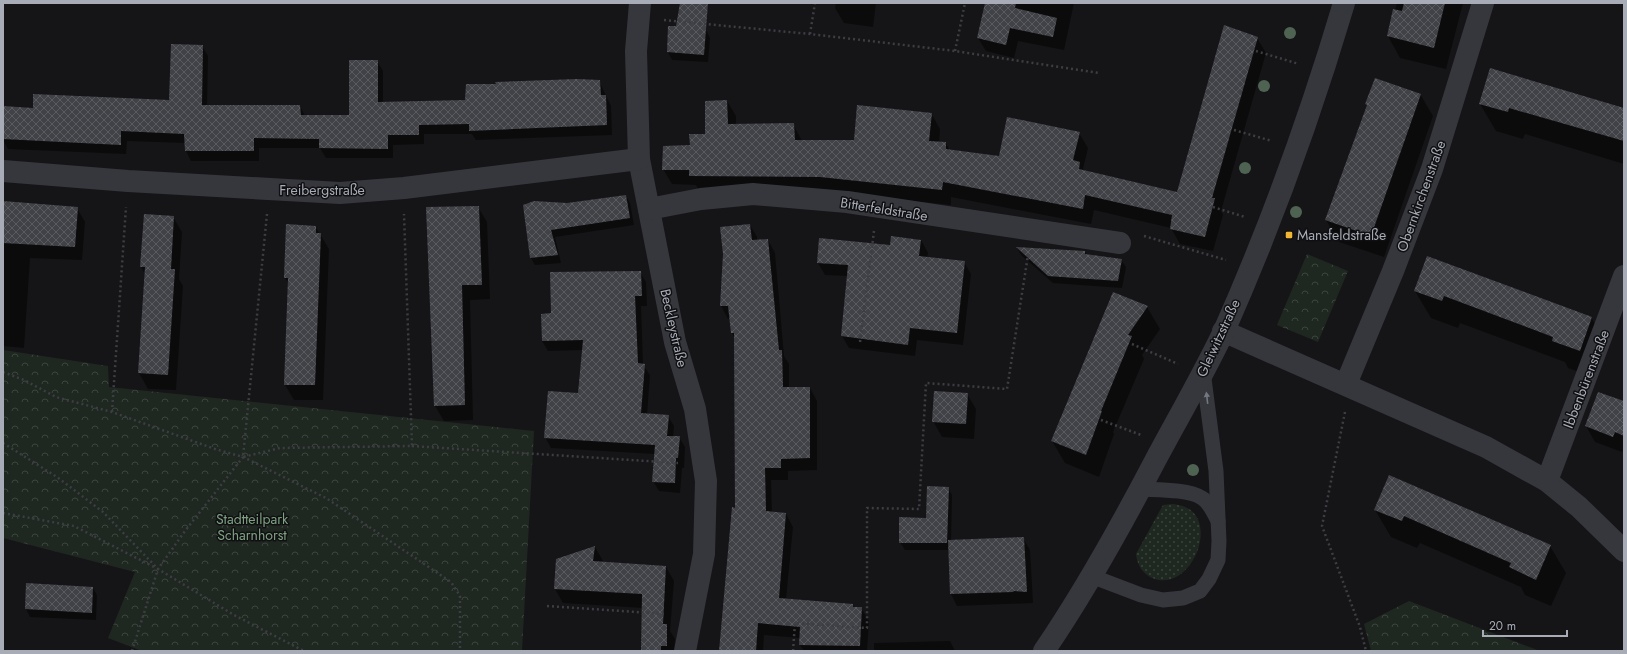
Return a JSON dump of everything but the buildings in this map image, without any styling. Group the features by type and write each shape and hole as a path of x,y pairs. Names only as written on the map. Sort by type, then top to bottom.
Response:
{"street":[{"name":"Gleiwitzstraße","path":"1044,651 1091,576 1140,489 1223,331 1265,230 1299,141 1344,3"},
{"name":"Obernkirchenstraße","path":"1346,384 1393,271 1432,169 1482,3"},
{"name":"Beckleystraße","path":"640,10 636,50 639,159 675,342 695,409 706,481 704,554 685,651"},
{"name":"Freibergstraße","path":"3,171 128,181 340,193 404,188 639,159"},
{"name":"Bitterfeldstraße","path":"649,209 701,199 753,194 847,202 1120,243"},
{"name":"Ibbenbürenstraße","path":"1547,481 1624,276"},
{"path":"1223,331 1486,447 1547,481 1579,507 1624,551"}],"lane":[{"path":"1091,576 1141,595 1163,600 1183,598 1200,591 1209,579 1218,560 1218,522 1216,472 1203,371"},
{"path":"1140,489 1188,493 1202,498 1211,508 1218,522"}],"path":[{"path":"810,34 814,3"},
{"path":"955,51 965,3"},
{"path":"640,10 810,34 955,51 1098,73"},
{"path":"1256,51 1300,64"},
{"path":"1234,130 1275,141"},
{"path":"112,412 128,181"},
{"path":"404,188 412,446"},
{"path":"132,651 158,569 243,457 270,190"},
{"path":"860,342 877,207"},
{"path":"1213,207 1245,217"},
{"path":"793,651 795,623 867,628 867,508 919,509 926,383 1007,389 1032,230"},
{"path":"1120,243 1132,232 1227,260"},
{"path":"1132,344 1178,364"},
{"path":"3,372 24,380 56,397 112,412 201,444 243,457 326,498 451,582 460,596 460,651"},
{"path":"1346,384 1348,399 1322,526 1360,627 1366,651"},
{"path":"1101,420 1143,435"},
{"path":"3,443 57,477 103,512 158,569"},
{"path":"243,457 280,448 412,446 704,465"},
{"path":"3,513 74,526 158,569 234,615 304,651"},
{"path":"547,606 692,615"}],"green space":[{"path":"1307,254 1348,271 1318,342 1277,325"},
{"name":"Stadtteilpark Scharnhorst","path":"3,350 108,366 109,387 534,431 522,651 142,651 108,638 135,572 3,538"},
{"path":"1173,504 1185,507 1195,515 1200,526 1200,540 1196,554 1189,566 1179,576 1166,580 1152,578 1141,569 1136,554 1163,505"},
{"path":"1409,601 1540,651 1371,651 1364,624"}],"place":[{"name":"Mansfeldstraße","path":"1289,235"}]}
